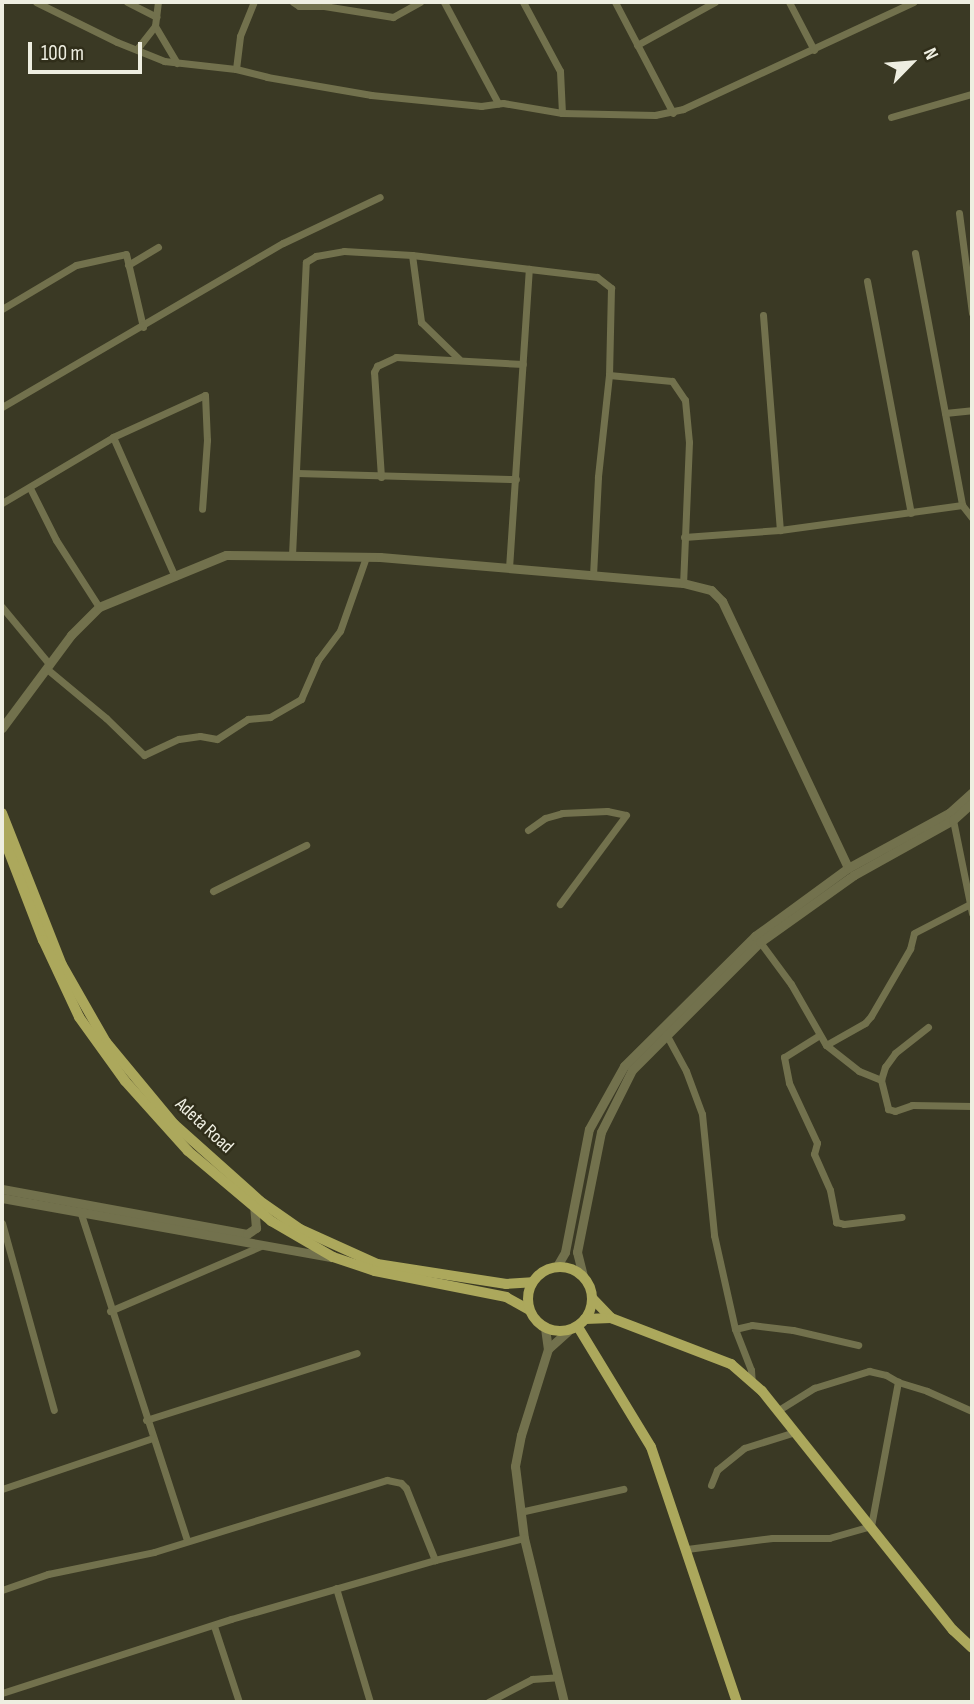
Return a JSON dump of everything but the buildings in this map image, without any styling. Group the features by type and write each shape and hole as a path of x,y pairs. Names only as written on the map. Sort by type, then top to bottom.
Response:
{"main road":[{"name":"Adeta Road","path":"2,813 68,975 128,1078 178,1141 254,1207 302,1242 333,1257 413,1280 506,1297 529,1310"},
{"name":"Adeta Road","path":"2,834 64,990 102,1052 174,1124 260,1201 300,1230 377,1264 506,1284 532,1282"},
{"path":"611,1318 577,1326 545,1328 529,1310 527,1297 532,1282 542,1271 557,1266 571,1269 583,1276 593,1298 611,1318 722,1359 762,1391 953,1630 972,1648"},
{"path":"577,1326 593,1298"},
{"path":"577,1326 651,1447 737,1702"}],"street":[{"path":"36,2 125,46 164,61 236,69 267,77 371,94 481,106 498,103 562,113 673,113 913,2"},
{"path":"127,2 156,21 177,63"},
{"path":"137,49 156,21 158,2"},
{"path":"236,69 240,36 254,2"},
{"path":"293,2 299,6 324,6 393,17 420,2"},
{"path":"444,2 498,103"},
{"path":"523,2 561,71 562,113"},
{"path":"615,2 673,113"},
{"path":"637,45 715,2"},
{"path":"789,2 814,50"},
{"path":"891,117 972,94"},
{"path":"2,407 283,243 380,197"},
{"path":"959,213 972,313"},
{"path":"128,265 158,247"},
{"path":"292,555 306,262 316,256 344,251 412,255 597,277 611,288 609,375 593,576"},
{"path":"915,253 962,505 972,519"},
{"path":"2,309 76,265 126,254 143,327"},
{"path":"412,255 421,322 459,359"},
{"path":"509,568 529,269"},
{"path":"867,281 911,513"},
{"path":"764,315 780,530"},
{"path":"381,477 374,372 377,366 396,357 523,364"},
{"path":"609,375 672,380 685,400 689,442 683,583"},
{"path":"2,503 113,437 205,395 207,440 202,509"},
{"path":"945,412 972,410"},
{"path":"113,437 175,577"},
{"path":"297,473 516,479"},
{"path":"30,488 56,540 99,607"},
{"path":"684,537 780,530 962,505"},
{"path":"2,728 71,635 99,607 226,555 366,557 683,583 711,590 722,601 848,868"},
{"path":"2,607 48,667 144,755 179,739 200,736 217,739 248,719 270,717 301,699 318,660 340,631 366,557"},
{"path":"583,1276 577,1252 601,1132 632,1070 651,1045 755,936 848,868 949,813 972,792"},
{"path":"557,1266 565,1252 589,1129 624,1066 666,1034 760,942 854,875 953,820 972,803"},
{"path":"528,830 545,818 562,813 607,811 626,815 560,904"},
{"path":"953,820 972,913"},
{"path":"213,891 306,845"},
{"path":"826,1045 865,1023 871,1016 910,949 914,933 971,903"},
{"path":"760,942 791,984 818,1036 859,1071 881,1080"},
{"path":"928,1027 895,1053 885,1067 881,1080 888,1109 895,1111 912,1105 972,1106"},
{"path":"666,1034 686,1071 702,1114 714,1235 735,1329 751,1370 752,1384"},
{"path":"818,1036 784,1057 789,1083 817,1143 814,1154 830,1190 836,1222 844,1224 902,1217"},
{"path":"2,1189 247,1234 256,1228 254,1207"},
{"path":"2,1198 333,1257"},
{"path":"81,1214 110,1311 187,1540"},
{"path":"2,1223 54,1410"},
{"path":"110,1311 261,1246"},
{"path":"735,1329 752,1325 793,1330 859,1345"},
{"path":"548,1349 577,1326"},
{"path":"545,1328 548,1349 521,1435 515,1466 524,1538 564,1702"},
{"path":"146,1420 357,1353"},
{"path":"777,1411 814,1388 869,1371 886,1374 898,1382 927,1391 972,1411"},
{"path":"687,1549 772,1538 829,1538 871,1526 898,1382"},
{"path":"711,1485 717,1470 744,1448 795,1432"},
{"path":"2,1489 153,1438"},
{"path":"2,1590 48,1574 154,1552 394,1480 405,1488 435,1560"},
{"path":"520,1512 623,1489"},
{"path":"2,1693 335,1588 524,1538"},
{"path":"335,1588 370,1702"},
{"path":"214,1626 239,1702"},
{"path":"488,1702 532,1679 558,1677"}]}
